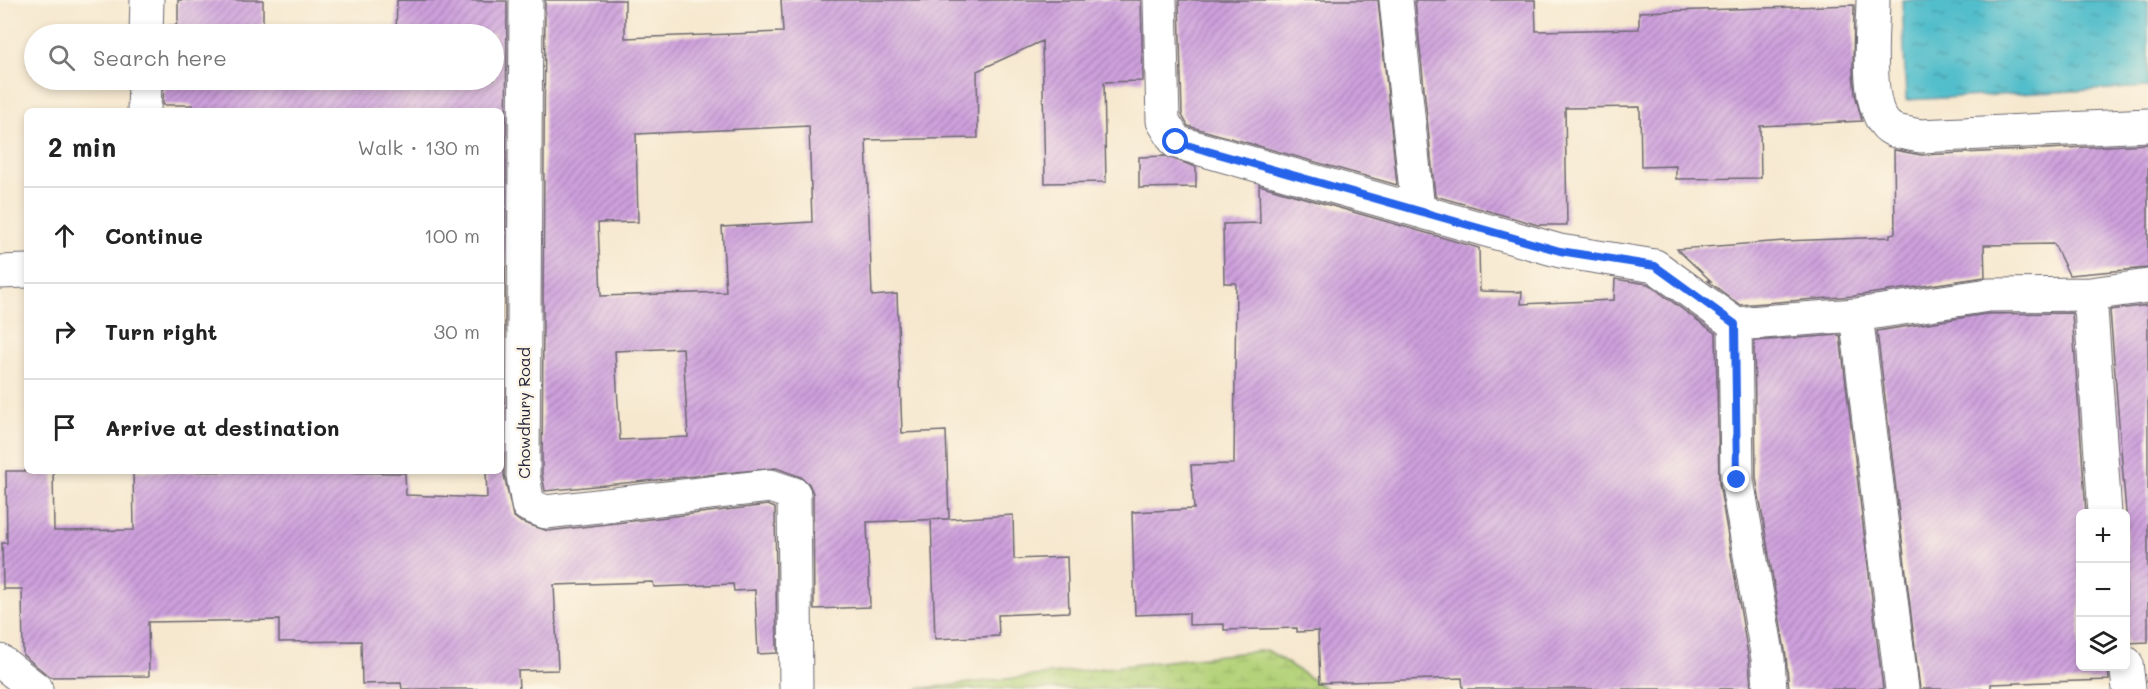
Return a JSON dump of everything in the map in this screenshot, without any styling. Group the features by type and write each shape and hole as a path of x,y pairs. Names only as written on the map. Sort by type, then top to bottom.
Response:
{"street":[{"path":"146,24 147,0"},
{"name":"Chowdhury Road","path":"526,0 523,475 528,505 546,512 770,486 794,494 796,689"},
{"path":"1160,0 1163,121 1176,142 1560,251 1655,266 1735,324 1856,315 1989,295 2090,294 2148,286"},
{"path":"1396,0 1418,210"},
{"path":"1873,0 1872,90 1878,112 1891,129 1920,136 2148,125"},
{"path":"144,108 145,90"},
{"path":"0,272 24,271"},
{"path":"2090,294 2105,509"},
{"path":"1856,315 1902,689"},
{"path":"1735,324 1737,480 1768,659 1770,689"},
{"path":"0,661 36,689"},
{"path":"2127,671 2129,689"}],"green space":[{"path":"1267,650 1327,689 917,689"}],"water":[{"path":"1902,0 2148,0 2148,87 1906,100"}],"building":[{"path":"178,0 263,0 263,24 176,24"},
{"path":"397,0 507,1 504,475 513,516 521,522 548,531 768,505 775,508 777,653 758,654 755,590 734,591 733,584 654,587 653,582 554,585 558,670 518,671 519,689 402,689 401,683 362,684 361,641 279,642 279,620 148,622 149,676 50,677 23,655 22,589 3,589 2,543 7,543 6,471 24,471 24,474 53,474 54,531 134,530 133,474 405,474 406,495 487,498 486,474 504,474 504,108 192,108 192,105 163,105 164,90 504,90 504,24 396,24"},
{"path":"545,0 625,0 625,38 783,32 781,0 1141,0 1143,81 1104,82 1106,182 1045,183 1042,41 977,71 978,138 866,140 872,296 897,294 902,433 946,431 949,519 1013,515 1014,559 1067,557 1069,612 998,615 999,636 935,639 931,520 867,522 870,607 814,609 813,493 809,484 801,477 776,468 545,491 542,474","holes":["809,126 812,222 722,227 726,292 601,296 598,223 638,222 636,134","683,348 688,437 620,440 615,351"]},
{"path":"1179,0 1378,0 1397,185 1188,126 1182,115"},
{"path":"1415,0 1535,0 1536,31 1639,29 1639,12 1854,5 1853,72 1855,94 1862,121 1760,126 1761,178 1676,179 1676,166 1641,167 1640,107 1565,108 1567,225 1538,225 1435,196"},
{"path":"2148,144 2148,268 2069,275 2054,244 1984,245 1985,277 1854,296 1740,305 1708,281 1711,281 1677,249 1784,241 1890,237 1890,234 1895,233 1894,150 1921,155"},
{"path":"1165,156 1196,167 1196,187 1139,188 1139,157"},
{"path":"1259,185 1479,248 1480,291 1522,292 1521,304 1614,300 1615,279 1648,284 1716,334 1719,483 1749,661 1751,689 1463,689 1462,678 1320,683 1318,631 1297,632 1297,628 1224,630 1224,624 1189,625 1189,613 1135,615 1132,512 1194,509 1191,465 1234,464 1236,283 1224,283 1223,224 1260,223"},
{"path":"2148,305 2148,642 2130,643 2130,509 2126,509 2110,310"},
{"path":"2072,313 2086,509 2076,509 2076,671 2108,671 2109,680 1991,684 1991,689 1920,689 1877,331 1986,314"},
{"path":"1840,335 1883,689 1789,689 1786,656 1756,478 1754,341"}],"route":[{"path":"1176,142 1196,150 1560,251 1655,266 1735,324 1737,480"}]}
